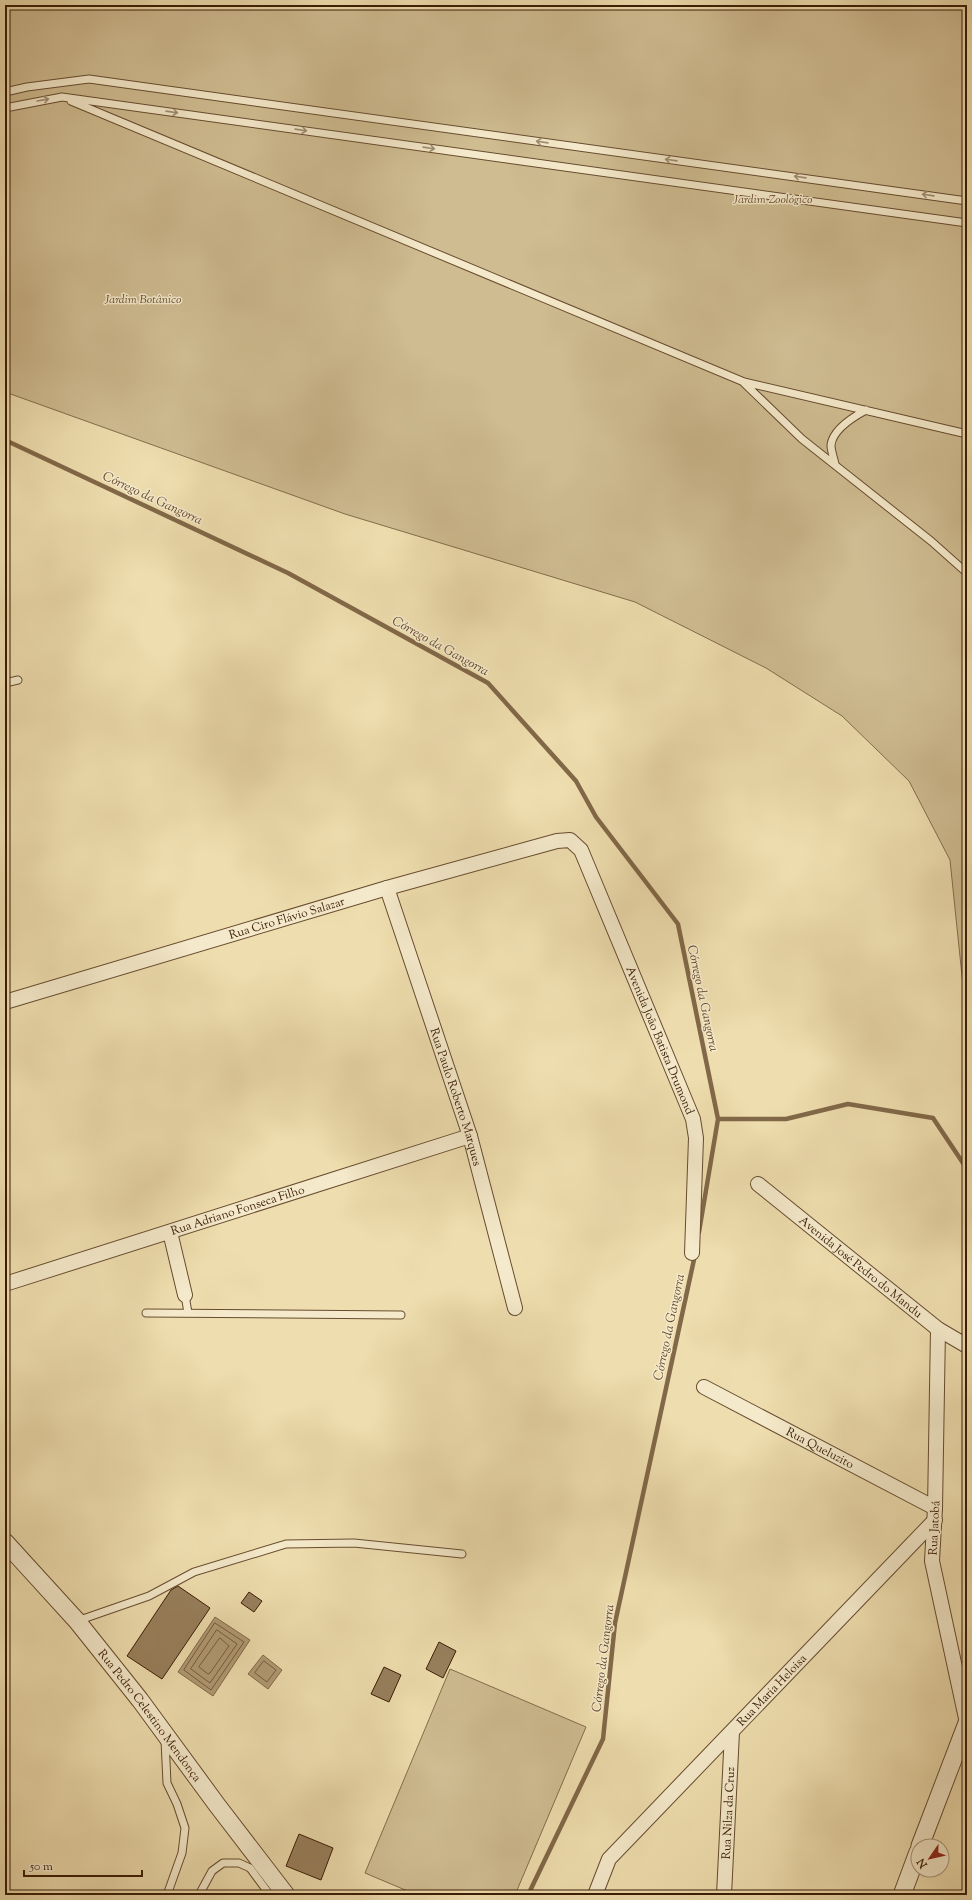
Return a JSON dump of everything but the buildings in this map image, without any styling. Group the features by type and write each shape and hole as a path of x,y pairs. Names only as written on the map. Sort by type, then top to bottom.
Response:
{"street":[{"name":"Rua Ciro Flávio Salazar","path":"5,1002 387,888 557,841 570,840"},
{"name":"Avenida João Batista Drumond","path":"570,840 581,850 693,1119 696,1138 692,1254"},
{"name":"Rua Paulo Roberto Marques","path":"387,888 470,1136 515,1308"},
{"name":"Rua Adriano Fonseca Filho","path":"5,1284 470,1136"},
{"name":"Avenida José Pedro do Mandu","path":"758,1184 938,1329 967,1346"},
{"path":"170,1232 185,1295"},
{"name":"Rua Jatobá","path":"938,1329 935,1514 932,1561 967,1723"},
{"name":"Rua Queluzito","path":"704,1387 935,1514"},
{"name":"Rua Maria Heloisa","path":"595,1895 609,1859 732,1732 935,1514"},
{"name":"Rua Pedro Celestino Mendonça","path":"5,1542 77,1621 140,1700 286,1895"},
{"path":"923,1838 967,1723"},
{"name":"Rua Nilza da Cruz","path":"724,1895 732,1732"},
{"path":"902,1895 910,1874"}],"lane":[{"path":"5,92 27,87 89,79 967,201"},
{"path":"5,108 62,97 967,224"},
{"path":"62,97 744,382 967,434"},
{"path":"744,382 802,439 931,541 967,573"},
{"path":"835,464 831,445 837,434 849,419 866,410"},
{"path":"5,684 18,680"},
{"path":"185,1295 188,1313"},
{"path":"146,1313 401,1315"},
{"path":"77,1621 149,1596 194,1572 286,1544 354,1543 462,1554"},
{"path":"165,1734 167,1783 177,1804 185,1828 182,1853 167,1895"},
{"path":"199,1895 212,1871 223,1863 239,1863 250,1868 270,1895"}],"green space":[{"path":"5,5 967,5 967,1024 950,860 909,781 842,716 766,668 635,602 345,514 5,392"},
{"path":"450,1669 586,1727 515,1895 417,1895 365,1873"}],"water":[{"path":"215,1617 250,1640 213,1696 178,1672"},
{"path":"263,1655 282,1670 268,1689 248,1674"}],"waterway":[{"name":"Córrego da Gangorra","path":"5,440 288,573 488,683 576,781 596,817 678,924 718,1119 699,1232"},
{"path":"718,1119 786,1119 848,1104 933,1118 967,1169"},
{"name":"Córrego da Gangorra","path":"528,1895 603,1739 615,1623 695,1255"}],"park label":[{"name":"Jardim Zoológico","path":"773,199"},
{"name":"Jardim Botânico","path":"143,299"}]}
